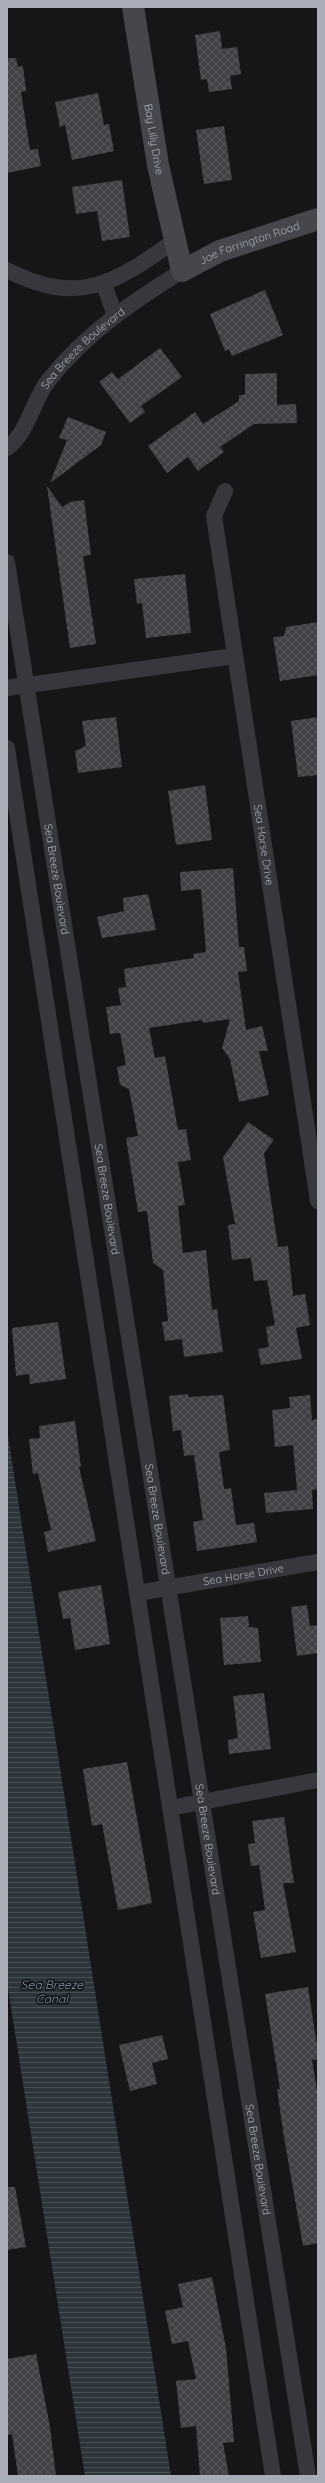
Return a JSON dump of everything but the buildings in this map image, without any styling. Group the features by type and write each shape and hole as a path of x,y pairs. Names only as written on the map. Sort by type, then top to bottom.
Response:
{"main road":[{"name":"Bay Lilly Drive","path":"132,7 158,165 182,271"},
{"name":"Joe Farrington Road","path":"182,271 220,251 318,219"}],"street":[{"path":"7,270 18,276 52,286 74,288 104,285 142,264 174,241"},
{"name":"Sea Breeze Boulevard","path":"7,448 22,429 47,382 70,355 115,315 182,271"},
{"path":"104,285 115,315"},
{"name":"Sea Horse Drive","path":"225,491 214,516 234,656 318,1201"},
{"name":"Sea Breeze Boulevard","path":"7,562 308,2476"},
{"path":"7,688 234,656"},
{"path":"7,748 273,2476"},
{"name":"Sea Horse Drive","path":"137,1593 168,1590 318,1562"},
{"path":"170,1808 202,1804 318,1780"}],"water":[{"name":"Sea Breeze Canal","path":"7,1430 171,2476 85,2476 7,1982"}]}
